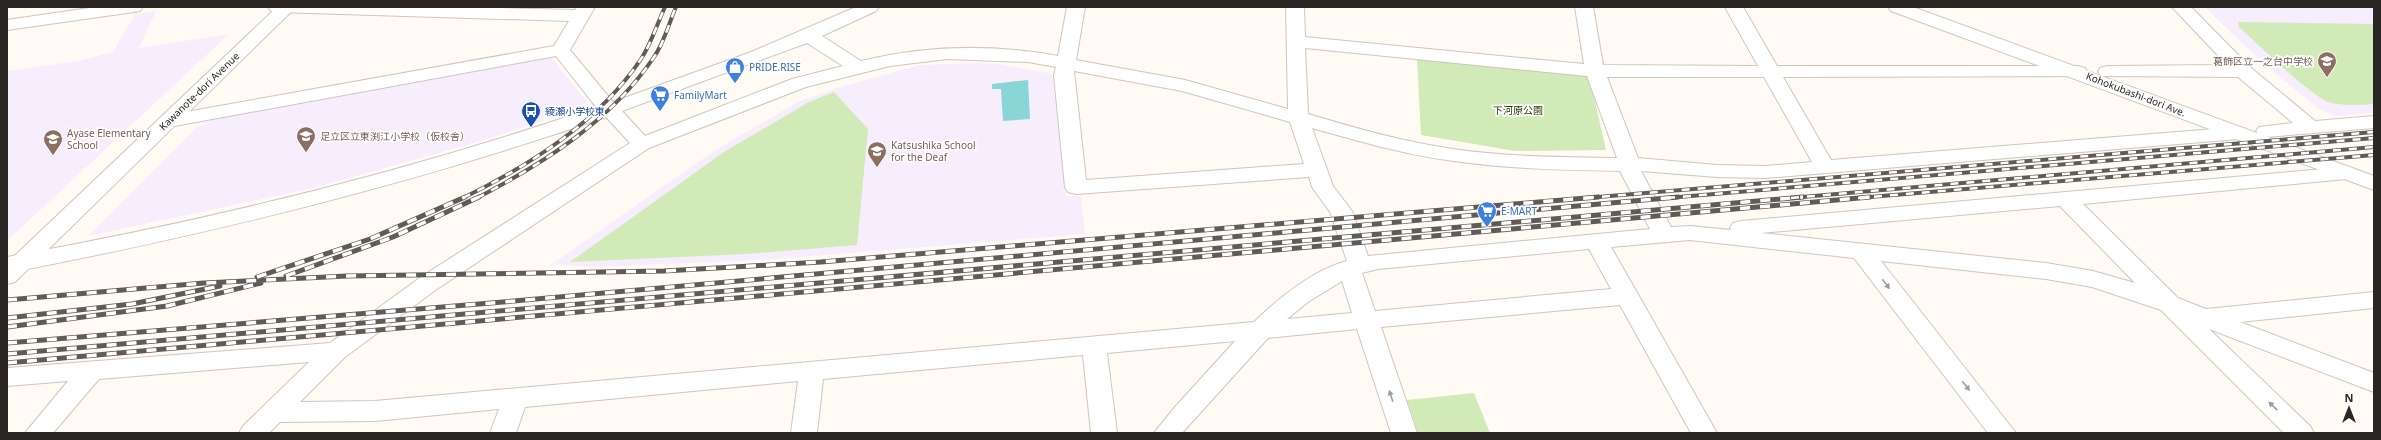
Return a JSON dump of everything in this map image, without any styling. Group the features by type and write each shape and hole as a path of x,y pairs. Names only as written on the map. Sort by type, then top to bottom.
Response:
{"street":[{"path":"7,25 134,7"},
{"path":"168,120 561,50 584,11 283,7"},
{"name":"Kawanote-dori Avenue","path":"11,268 168,120 283,7"},
{"path":"11,268 279,209 472,155 609,110 808,35 870,7"},
{"path":"1076,7 1064,76 1076,187 1316,170"},
{"path":"1295,7 1298,117 1323,187 1341,211 1355,266 1366,321 1404,433"},
{"path":"1584,7 1596,71 1635,186 1664,234"},
{"path":"1734,7 1825,167"},
{"name":"Kohokubashi-dori Ave.","path":"1897,7 2078,72 2374,183"},
{"name":"Kohokubashi-dori Ave.","path":"1926,7 2374,170"},
{"path":"2180,7 2243,71 2310,127"},
{"path":"808,35 857,68"},
{"path":"1296,42 1596,71 2078,72"},
{"path":"561,50 609,110 642,144"},
{"path":"252,433 336,351 429,283 642,144 799,83 857,68 920,55 947,53 1005,54 1066,63 1185,86 1387,143 1453,155 1528,163 1628,164 1717,171 1765,172 2239,133"},
{"path":"2107,72 2243,71"},
{"path":"2266,131 2374,122"},
{"path":"1167,433 1260,329 1294,299 1326,278 1355,266 1664,234 1690,233 2346,173"},
{"path":"2065,198 2170,305 2301,433"},
{"path":"1690,233 2071,274 2113,285 2170,305 2374,383"},
{"path":"1596,241 1704,433"},
{"path":"1862,252 2003,433"},
{"path":"275,412 375,411 1627,296"},
{"path":"2202,317 2374,300"},
{"path":"1094,344 1104,433"},
{"path":"7,377 336,351"},
{"path":"38,433 92,370"},
{"path":"804,433 812,370"},
{"path":"503,433 516,397"}],"shaded area":[{"name":"葛飾区立一之台中学校","path":"2205,7 2374,7 2374,113 2336,116 2317,108 2261,61"},
{"name":"Ayase Elementary School","path":"156,11 139,48 229,34 7,241 7,71 78,61 113,52 135,14"},
{"name":"足立区立東渕江小学校（仮校舎）","path":"551,57 587,102 578,109 481,141 309,189 88,236 196,128 213,119"},
{"name":"Katsushika School for the Deaf","path":"977,63 1000,64 1052,74 1066,196 1081,196 1085,234 763,260 592,267 552,264 717,149 798,102 837,88 919,65"}],"green space":[{"name":"葛飾区立一之台中学校","path":"2238,22 2374,24 2374,104 2342,105 2331,103 2322,99 2298,81 2271,57 2239,27"},
{"name":"下河原公園","path":"1417,59 1589,75 1606,150 1515,151 1421,135"},
{"path":"834,92 868,129 857,245 747,254 570,262 724,152 809,102"},
{"path":"1474,393 1490,433 1418,433 1407,400"}],"water":[{"path":"1028,80 1030,119 1003,121 1001,89 992,89 992,84"}],"railway":[{"path":"464,197 538,156 584,122 605,103 624,82 645,53 665,7"},
{"path":"478,197 502,185 551,155 597,121 618,101 637,80 658,51 676,7"},
{"path":"1586,198 2374,132"},
{"path":"1667,198 2374,138"},
{"path":"1791,198 2374,147"},
{"path":"1870,197 2374,155"},
{"path":"257,277 370,239 464,197"},
{"path":"286,276 393,237 478,197"},
{"path":"7,300 204,283 347,276 664,271 821,262 1598,197"},
{"path":"7,343 503,302 1678,197"},
{"path":"7,354 1803,197"},
{"path":"7,363 1870,197"},
{"path":"1858,198 1870,197"},
{"path":"7,327 167,306 261,283"},
{"path":"7,318 132,304 220,286"}],"place":[{"name":"葛飾区立一之台中学校","path":"2327,78"},
{"name":"PRIDE.RISE","path":"735,84"},
{"name":"FamilyMart","path":"660,112"},
{"name":"綾瀬小学校東","path":"531,128"},
{"name":"足立区立東渕江小学校（仮校舎）","path":"306,153"},
{"name":"Ayase Elementary School","path":"53,156"},
{"name":"Katsushika School for the Deaf","path":"877,168"},
{"name":"E-MART","path":"1487,228"}]}
